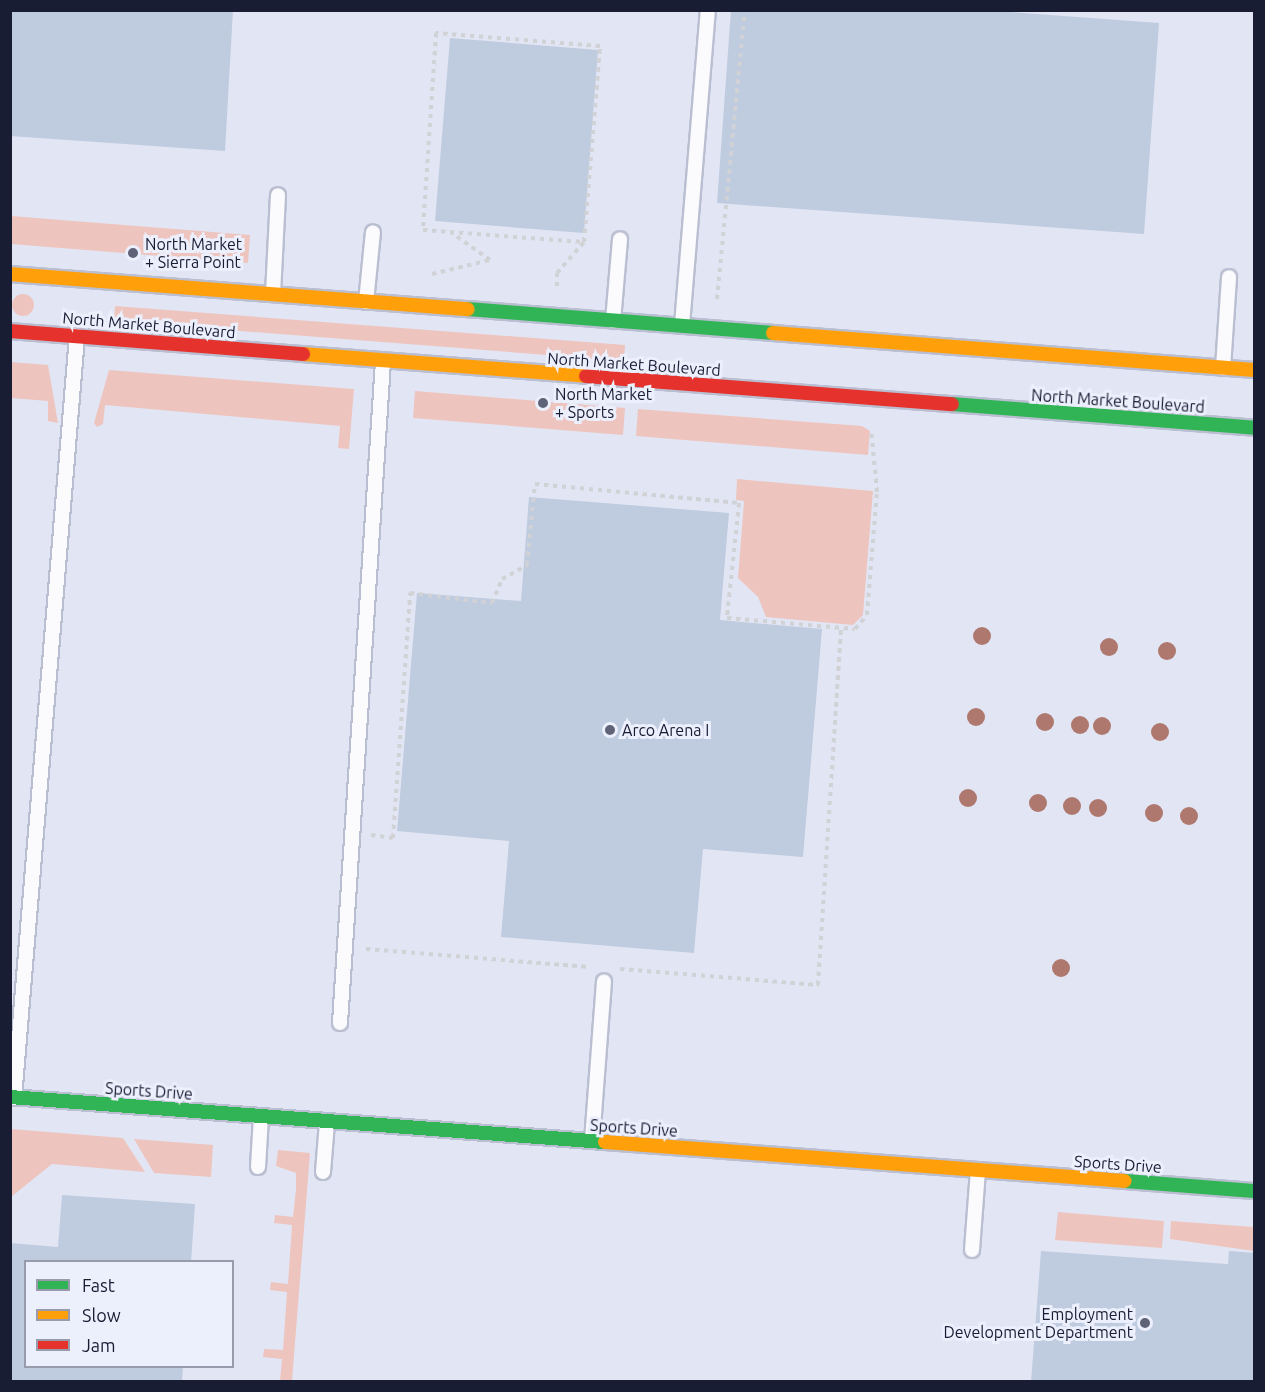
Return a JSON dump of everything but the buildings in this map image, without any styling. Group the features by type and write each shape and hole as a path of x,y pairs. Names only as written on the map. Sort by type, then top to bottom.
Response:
{"main road":[{"path":"10,274 1254,370"},
{"name":"North Market Boulevard","path":"10,331 1254,428"},
{"name":"Sports Drive","path":"12,1098 1254,1191"}],"lane":[{"path":"682,327 708,10"},
{"path":"273,294 278,195"},
{"path":"366,303 373,232"},
{"path":"613,321 620,238"},
{"path":"1222,368 1229,277"},
{"path":"12,1098 77,336"},
{"path":"340,1023 383,361"},
{"path":"592,1141 606,975"},
{"path":"258,1167 261,1116"},
{"path":"323,1172 327,1122"},
{"path":"972,1250 978,1170"}],"path":[{"path":"717,306 716,269 727,213 745,10"},
{"path":"557,291 557,273 584,242 600,46 436,33 423,230 584,242"},
{"path":"428,281 428,275 490,260 451,232"},
{"path":"368,846 368,834 393,838 410,594 492,603 502,579 527,565 535,484 739,503 727,618 855,629 867,615 877,492 873,433 863,423"},
{"path":"606,975 818,985 841,628"},
{"path":"362,937 362,948 596,967"}],"shaded area":[{"path":"11,216 250,235 248,263 11,244"},
{"path":"23,294 31,297 34,305 31,313 23,316 15,313 12,305 15,297"},
{"path":"115,306 625,345 624,361 114,321"},
{"path":"10,362 48,365 58,423 48,421 48,401 11,398"},
{"path":"109,370 354,389 349,449 338,448 340,426 105,405 103,424 97,427 94,423"},
{"path":"415,391 625,408 623,435 413,418"},
{"path":"638,409 862,426 870,431 868,455 636,436"},
{"path":"737,479 873,491 863,615 853,625 766,617 758,597 738,578 744,501 736,500"},
{"path":"11,1129 123,1138 145,1172 52,1164 11,1197"},
{"path":"134,1139 213,1145 211,1177 154,1173"},
{"path":"278,1150 310,1153 292,1381 280,1381 282,1359 263,1357 264,1349 283,1350 287,1292 270,1290 271,1282 288,1284 292,1225 274,1223 275,1215 293,1217 296,1189 296,1173 276,1166"},
{"path":"1058,1212 1164,1221 1162,1248 1055,1240"},
{"path":"1171,1221 1254,1227 1254,1251 1170,1239"}],"traffic: fast":[{"path":"468,309 773,333"},
{"path":"952,404 1254,428"},
{"path":"10,1097 605,1142"},
{"path":"1125,1181 1254,1191"}],"traffic: slow":[{"path":"10,274 468,309"},
{"path":"773,333 1254,370"},
{"path":"303,354 586,376"},
{"path":"605,1142 1125,1181"}],"traffic: jam":[{"path":"10,331 303,354"},
{"path":"586,376 952,404"}],"place":[{"name":"North Market + Sierra Point","path":"133,253"},
{"name":"North Market + Sports","path":"543,403"},
{"name":"Arco Arena I","path":"610,730"},
{"name":"Employment Development Department","path":"1145,1323"}]}
